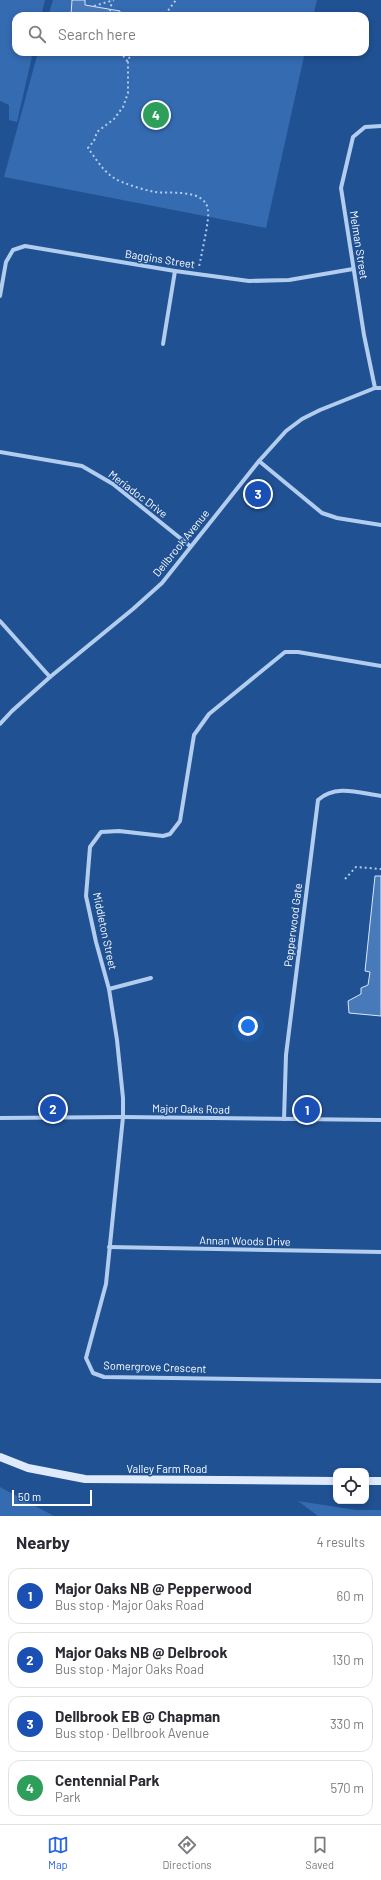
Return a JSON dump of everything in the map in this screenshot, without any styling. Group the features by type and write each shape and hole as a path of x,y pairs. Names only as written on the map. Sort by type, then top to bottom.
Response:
{"street":[{"name":"Melman Street","path":"375,388 353,269 341,188 353,137 365,127 381,126"},
{"name":"Baggins Street","path":"0,296 6,262 13,250 25,246 175,271 249,281 289,280 353,269"},
{"path":"163,344 175,271"},
{"name":"Dellbrook Avenue","path":"0,724 12,711 162,583 258,461 286,431 302,419 337,402 375,388 381,388"},
{"name":"Meriadoc Drive","path":"0,452 82,466 113,484 190,546"},
{"path":"258,461 322,513 337,518 381,525"},
{"path":"0,621 50,678"},
{"name":"Middleton Street","path":"123,1117 123,1098 117,1040 109,989 96,942 86,896 90,847 101,832 120,831 163,836 170,834 180,821 194,735 210,714 285,652 298,652 381,666"},
{"name":"Pepperwood Gate","path":"284,1119 286,1055 318,800 325,794 339,790 381,796"},
{"path":"109,989 151,978"},
{"name":"Major Oaks Road","path":"0,1118 123,1117 381,1120"},
{"name":"Somergrove Crescent","path":"123,1117 106,1284 86,1358 93,1373 104,1377 381,1381"},
{"name":"Annan Woods Drive","path":"110,1247 381,1252"},
{"name":"Valley Farm Road","path":"0,1457 28,1468 85,1479 333,1481"},
{"path":"369,1481 381,1481"}],"path":[{"path":"94,6 113,0 111,12"},
{"path":"167,12 176,0"},
{"path":"123,56 128,62"},
{"path":"129,56 128,93 123,108 114,119 96,132 94,141 88,148 104,170 121,182 153,192 187,194 199,197 205,201 208,210 198,274"},
{"path":"345,879 356,867 381,869"}],"shaded area":[{"path":"0,0 45,0 42,12 12,12 12,56 32,56 17,122 9,120 9,105 0,101"},
{"path":"53,0 317,0 314,12 49,12"},
{"path":"37,56 304,56 266,228 4,177"},
{"path":"0,1487 54,1516 0,1516"},
{"path":"298,1501 356,1510 381,1510 381,1516 318,1516"}],"building":[{"path":"72,0 85,0 85,5 120,11 120,12 71,12"},
{"path":"375,876 381,876 381,1016 349,1013 348,1001 361,994 361,988 368,985 370,972 365,971"}],"place":[{"name":"Centennial Park","path":"156,115"},
{"name":"Dellbrook EB @ Chapman","path":"258,494"},
{"name":"Major Oaks NB @ Delbrook","path":"53,1109"},
{"name":"Major Oaks NB @ Pepperwood","path":"307,1110"}]}
